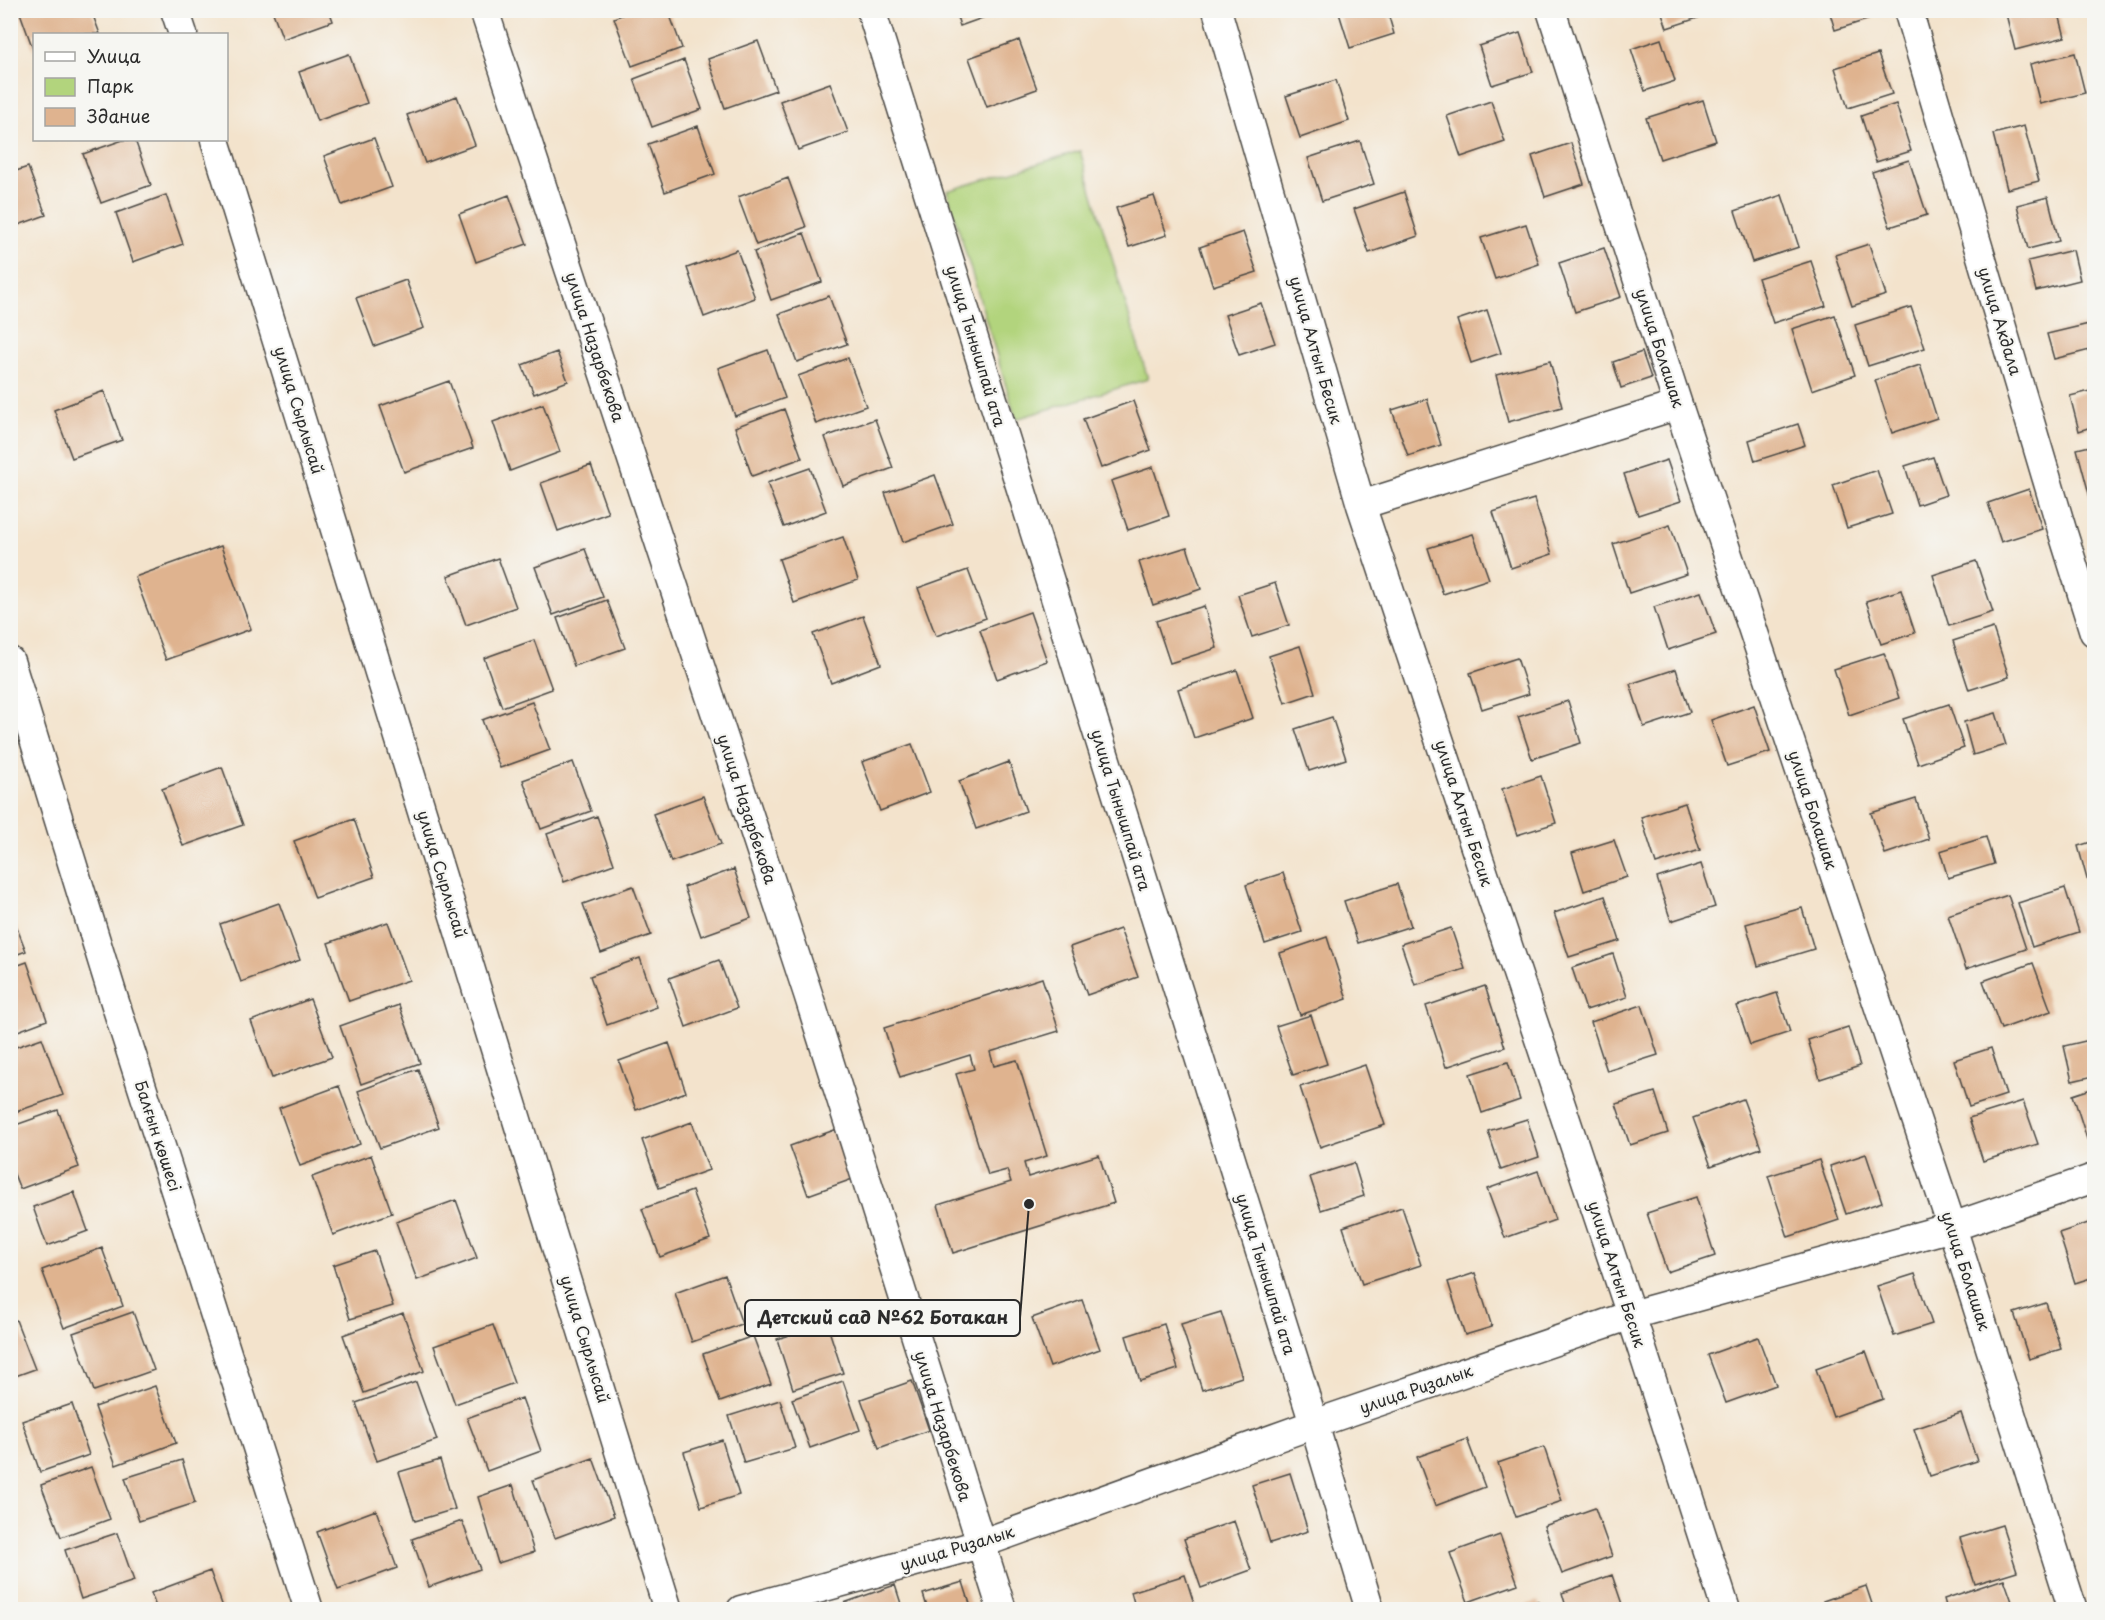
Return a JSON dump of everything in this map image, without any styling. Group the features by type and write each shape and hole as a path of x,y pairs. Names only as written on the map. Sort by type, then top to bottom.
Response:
{"street":[{"path":"175,10 183,33"},
{"name":"улица Назарбекова","path":"484,10 808,994 1002,1610"},
{"name":"улица Тынышпай ата","path":"871,10 1314,1424 1370,1610"},
{"name":"улица Алтын Бесик","path":"1217,10 1361,505 1631,1315 1726,1610"},
{"name":"улица Болашак","path":"1551,10 1678,405 1952,1227 2073,1610"},
{"name":"улица Акдала","path":"1908,10 2094,632"},
{"name":"улица Сырлысай","path":"215,141 668,1610"},
{"path":"1361,505 1678,405"},
{"name":"Балғын көшесі","path":"10,661 112,993 309,1610"},
{"name":"улица Ризалык","path":"741,1610 980,1544 1314,1424 1631,1315 1952,1227 2094,1178"}],"green space":[{"path":"1080,151 1148,379 1016,419 947,191"}],"building":[{"path":"19,10 91,10 100,33 33,33 33,49"},
{"path":"272,10 329,10 333,21 283,39"},
{"path":"634,10 668,10 682,48 632,66 614,18"},
{"path":"955,10 1001,10 1002,11 960,26"},
{"path":"1054,10 1069,10 1069,11 1055,15"},
{"path":"1338,10 1387,10 1394,34 1350,48"},
{"path":"1661,10 1719,10 1719,11 1667,28"},
{"path":"1829,10 1870,10 1873,18 1835,30"},
{"path":"2005,10 2058,10 2065,37 2015,50"},
{"path":"1520,33 1533,72 1492,85 1479,46"},
{"path":"1661,39 1675,81 1645,91 1631,49"},
{"path":"1019,40 1037,89 987,107 969,58"},
{"path":"758,41 776,90 725,108 708,59"},
{"path":"2075,53 2085,93 2040,104 2030,64"},
{"path":"349,54 367,103 317,121 299,72"},
{"path":"1878,54 1892,94 1848,108 1835,68"},
{"path":"684,60 702,109 652,127 634,79"},
{"path":"1336,80 1349,121 1300,138 1286,96"},
{"path":"830,83 848,132 798,150 780,101"},
{"path":"457,96 475,145 425,163 407,115"},
{"path":"1703,100 1716,141 1660,159 1646,118"},
{"path":"1491,101 1505,142 1461,157 1447,116"},
{"path":"1896,104 1911,151 1876,162 1861,116"},
{"path":"698,126 715,174 665,192 648,144"},
{"path":"2024,126 2039,181 2007,189 1993,134"},
{"path":"374,138 392,187 342,205 324,156"},
{"path":"120,141 135,141 151,185 101,203 83,154"},
{"path":"1360,141 1374,184 1322,201 1308,158"},
{"path":"1571,143 1584,184 1545,197 1532,156"},
{"path":"1909,160 1927,215 1890,227 1872,172"},
{"path":"28,167 46,215 10,228 10,173"},
{"path":"788,178 806,227 756,245 738,197"},
{"path":"1404,192 1418,236 1369,253 1354,209"},
{"path":"166,195 183,244 133,262 116,213"},
{"path":"509,195 527,244 476,262 459,214"},
{"path":"1782,195 1799,247 1752,262 1735,211"},
{"path":"1154,196 1167,235 1129,247 1116,208"},
{"path":"2048,197 2059,241 2028,249 2017,205"},
{"path":"1526,224 1539,264 1495,279 1481,238"},
{"path":"1243,232 1257,272 1213,286 1200,247"},
{"path":"804,233 822,282 771,300 754,252"},
{"path":"1869,244 1886,295 1852,306 1835,255"},
{"path":"1604,248 1621,297 1575,312 1559,263"},
{"path":"737,250 755,298 704,317 687,268"},
{"path":"2073,250 2080,280 2036,291 2028,261"},
{"path":"1811,261 1826,306 1773,323 1758,278"},
{"path":"406,280 424,328 374,346 356,298"},
{"path":"829,296 847,344 797,362 779,314"},
{"path":"1261,303 1275,343 1239,355 1225,315"},
{"path":"1911,307 1925,348 1868,366 1855,325"},
{"path":"1487,310 1501,353 1471,363 1457,320"},
{"path":"1835,315 1855,375 1812,390 1792,329"},
{"path":"2089,324 2094,349 2054,359 2047,334"},
{"path":"768,350 785,398 735,416 718,368"},
{"path":"557,352 568,381 534,394 522,365"},
{"path":"1642,352 1651,378 1621,388 1613,362"},
{"path":"848,358 866,406 816,424 798,376"},
{"path":"1550,361 1562,407 1508,422 1496,375"},
{"path":"1920,365 1937,418 1892,433 1875,380"},
{"path":"449,381 473,448 404,472 380,406"},
{"path":"2094,390 2094,426 2079,431 2070,396"},
{"path":"104,391 122,440 72,458 54,410"},
{"path":"1427,399 1441,445 1408,456 1392,410"},
{"path":"1133,401 1151,450 1101,468 1083,419"},
{"path":"543,404 560,452 510,471 493,422"},
{"path":"784,409 802,458 752,476 735,427"},
{"path":"875,419 893,468 843,486 825,437"},
{"path":"1798,424 1805,445 1755,461 1749,440"},
{"path":"2094,445 2094,504 2092,505 2077,449"},
{"path":"1933,457 1946,495 1917,505 1905,466"},
{"path":"1667,460 1681,501 1638,515 1624,474"},
{"path":"591,465 608,513 558,531 541,483"},
{"path":"1153,467 1169,516 1128,530 1111,481"},
{"path":"810,468 826,511 784,527 767,483"},
{"path":"1877,470 1892,514 1847,528 1833,485"},
{"path":"935,475 953,524 903,542 885,493"},
{"path":"2029,489 2042,529 2001,542 1988,503"},
{"path":"1534,499 1552,554 1511,568 1493,512"},
{"path":"1670,525 1687,574 1629,593 1613,544"},
{"path":"1473,534 1489,579 1443,594 1428,548"},
{"path":"843,537 858,580 794,603 779,559"},
{"path":"221,546 251,629 166,660 135,577"},
{"path":"1187,547 1201,589 1153,605 1139,562"},
{"path":"585,549 603,597 553,615 535,567"},
{"path":"498,558 516,607 466,625 448,576"},
{"path":"1976,561 1993,612 1949,626 1933,575"},
{"path":"968,570 986,618 936,636 918,588"},
{"path":"1275,583 1289,625 1252,637 1238,595"},
{"path":"1901,590 1915,633 1881,644 1866,601"},
{"path":"1701,592 1716,634 1668,650 1654,607"},
{"path":"607,600 625,648 574,666 557,618"},
{"path":"1204,606 1217,648 1170,663 1156,621"},
{"path":"1030,612 1047,661 997,679 980,630"},
{"path":"863,616 881,664 831,683 813,634"},
{"path":"1993,628 2009,677 1969,690 1953,641"},
{"path":"534,640 552,689 502,707 484,658"},
{"path":"1300,646 1315,693 1285,703 1269,656"},
{"path":"1884,653 1899,698 1849,715 1834,669"},
{"path":"1517,658 1529,694 1482,709 1470,673"},
{"path":"1676,669 1690,712 1644,727 1630,684"},
{"path":"1237,670 1253,718 1194,738 1178,689"},
{"path":"1568,701 1581,743 1532,759 1518,717"},
{"path":"532,702 550,750 500,768 482,720"},
{"path":"1949,704 1964,748 1918,764 1903,719"},
{"path":"1754,705 1770,752 1727,766 1711,720"},
{"path":"1996,713 2006,745 1973,755 1964,722"},
{"path":"1332,717 1346,759 1309,771 1295,729"},
{"path":"912,744 930,792 880,811 862,762"},
{"path":"573,762 591,811 541,829 523,780"},
{"path":"1009,762 1026,811 976,829 959,781"},
{"path":"222,767 243,825 183,846 162,789"},
{"path":"1541,776 1556,823 1517,835 1502,789"},
{"path":"703,796 721,844 671,862 653,814"},
{"path":"1916,799 1929,839 1885,854 1871,813"},
{"path":"1685,803 1700,850 1656,864 1641,817"},
{"path":"597,816 614,864 564,882 547,834"},
{"path":"354,819 374,877 315,898 294,841"},
{"path":"1986,837 1994,864 1948,878 1940,851"},
{"path":"1614,840 1627,877 1584,891 1572,853"},
{"path":"2094,841 2094,876 2087,879 2078,846"},
{"path":"1701,864 1715,907 1671,921 1657,878"},
{"path":"734,869 751,918 701,936 684,887"},
{"path":"1283,873 1302,932 1265,944 1246,885"},
{"path":"1397,884 1411,926 1358,943 1344,901"},
{"path":"633,886 651,935 601,953 583,904"},
{"path":"2065,888 2079,932 2032,947 2018,903"},
{"path":"2008,895 2026,949 1966,969 1948,915"},
{"path":"1605,896 1620,941 1569,957 1554,913"},
{"path":"279,903 300,960 241,982 220,924"},
{"path":"1802,908 1814,949 1758,966 1746,924"},
{"path":"10,910 26,951 10,957"},
{"path":"388,922 409,980 349,1001 328,943"},
{"path":"1451,928 1465,969 1415,985 1401,944"},
{"path":"1120,929 1138,977 1087,995 1070,947"},
{"path":"1327,937 1347,999 1300,1015 1280,953"},
{"path":"1613,954 1627,997 1586,1010 1572,968"},
{"path":"640,958 657,1007 607,1025 590,976"},
{"path":"719,960 737,1008 686,1027 669,978"},
{"path":"27,962 47,1020 10,1034 10,968"},
{"path":"2033,963 2051,1011 2001,1029 1983,981"},
{"path":"1042,978 1059,1031 990,1052 994,1066 1017,1060 1047,1156 1024,1163 1028,1177 1099,1155 1114,1203 953,1253 938,1205 1011,1182 1007,1170 988,1175 956,1074 974,1069 970,1055 900,1077 884,1028"},
{"path":"1485,986 1505,1047 1446,1067 1426,1006"},
{"path":"1777,993 1790,1032 1750,1045 1737,1006"},
{"path":"310,999 332,1057 272,1078 251,1021"},
{"path":"399,1005 420,1063 361,1084 340,1026"},
{"path":"1642,1005 1658,1055 1607,1071 1591,1022"},
{"path":"1311,1015 1327,1064 1293,1075 1276,1026"},
{"path":"1848,1027 1860,1066 1820,1079 1808,1040"},
{"path":"42,1038 63,1095 10,1114 10,1049"},
{"path":"2094,1039 2094,1076 2072,1081 2064,1046"},
{"path":"669,1043 686,1092 636,1110 619,1061"},
{"path":"1991,1048 2006,1095 1969,1107 1954,1060"},
{"path":"1508,1062 1520,1100 1482,1113 1470,1074"},
{"path":"1365,1065 1385,1125 1320,1147 1300,1087"},
{"path":"418,1069 439,1127 380,1148 358,1091"},
{"path":"339,1086 360,1144 300,1166 279,1108"},
{"path":"2094,1088 2094,1136 2087,1139 2073,1095"},
{"path":"1655,1092 1668,1133 1630,1145 1616,1104"},
{"path":"1743,1099 1761,1148 1711,1166 1693,1118"},
{"path":"2023,1101 2038,1144 1983,1161 1969,1118"},
{"path":"58,1110 79,1167 20,1189 10,1164 10,1127"},
{"path":"1527,1119 1539,1157 1501,1170 1488,1131"},
{"path":"692,1122 709,1170 659,1188 642,1140"},
{"path":"840,1128 858,1177 808,1195 790,1146"},
{"path":"1866,1154 1882,1202 1846,1214 1830,1166"},
{"path":"371,1155 392,1213 333,1235 312,1177"},
{"path":"1819,1160 1839,1220 1788,1237 1768,1176"},
{"path":"1354,1163 1364,1196 1321,1210 1310,1177"},
{"path":"1538,1171 1555,1220 1505,1238 1487,1189"},
{"path":"692,1191 710,1239 660,1257 642,1209"},
{"path":"74,1192 88,1231 47,1246 33,1207"},
{"path":"1696,1197 1715,1256 1667,1272 1647,1213"},
{"path":"456,1200 477,1258 417,1280 396,1222"},
{"path":"1402,1207 1421,1265 1362,1284 1343,1227"},
{"path":"2094,1221 2094,1277 2075,1283 2059,1233"},
{"path":"102,1248 123,1306 64,1328 42,1270"},
{"path":"375,1251 393,1306 350,1319 333,1265"},
{"path":"1475,1273 1492,1327 1465,1335 1448,1282"},
{"path":"1915,1274 1932,1324 1894,1336 1877,1286"},
{"path":"725,1275 742,1324 692,1342 675,1293"},
{"path":"1082,1300 1100,1349 1050,1367 1032,1318"},
{"path":"2046,1303 2061,1349 2029,1359 2014,1313"},
{"path":"133,1312 154,1370 94,1391 73,1333"},
{"path":"1221,1312 1242,1377 1202,1390 1181,1324"},
{"path":"403,1313 424,1371 364,1393 343,1335"},
{"path":"16,1320 35,1369 10,1378 10,1322"},
{"path":"827,1324 843,1373 793,1389 777,1339"},
{"path":"1164,1324 1178,1369 1140,1381 1126,1336"},
{"path":"493,1325 514,1383 455,1404 434,1346"},
{"path":"753,1336 771,1384 720,1402 703,1354"},
{"path":"1758,1337 1776,1385 1726,1403 1708,1355"},
{"path":"1866,1351 1883,1399 1833,1417 1816,1369"},
{"path":"843,1381 860,1430 810,1448 792,1399"},
{"path":"912,1381 929,1430 879,1448 861,1399"},
{"path":"416,1382 437,1440 377,1461 356,1403"},
{"path":"155,1386 176,1443 116,1465 95,1407"},
{"path":"522,1398 541,1451 487,1471 467,1418"},
{"path":"780,1400 795,1448 744,1463 729,1416"},
{"path":"72,1404 89,1455 40,1472 22,1421"},
{"path":"1961,1413 1977,1461 1930,1476 1914,1429"},
{"path":"1467,1439 1485,1487 1435,1506 1417,1457"},
{"path":"722,1440 739,1495 701,1507 684,1452"},
{"path":"1544,1447 1562,1501 1516,1517 1498,1463"},
{"path":"593,1458 614,1516 555,1538 533,1480"},
{"path":"182,1460 195,1503 139,1521 125,1478"},
{"path":"440,1460 455,1509 415,1521 399,1472"},
{"path":"91,1467 110,1519 61,1537 41,1485"},
{"path":"1290,1473 1308,1531 1270,1543 1252,1485"},
{"path":"513,1485 534,1552 498,1563 478,1497"},
{"path":"1595,1508 1612,1556 1562,1574 1544,1526"},
{"path":"376,1510 397,1568 338,1590 317,1532"},
{"path":"462,1521 480,1569 429,1587 412,1539"},
{"path":"1234,1521 1251,1570 1201,1588 1184,1539"},
{"path":"2002,1525 2017,1571 1975,1584 1960,1538"},
{"path":"117,1533 134,1581 81,1599 65,1550"},
{"path":"1500,1535 1518,1584 1468,1602 1450,1553"},
{"path":"210,1571 224,1610 157,1610 151,1593"},
{"path":"1185,1575 1196,1610 1136,1610 1131,1592"},
{"path":"1612,1575 1624,1610 1567,1610 1562,1593"},
{"path":"2004,1579 2015,1610 1947,1610 1944,1599"},
{"path":"963,1582 972,1610 928,1610 923,1594"},
{"path":"895,1585 903,1610 847,1610 844,1603"},
{"path":"1866,1586 1874,1610 1826,1610 1823,1601"},
{"path":"1538,1601 1541,1610 1514,1610 1514,1609"}],"place":[{"name":"Детский сад №62 Ботакан","path":"1029,1204"}]}
